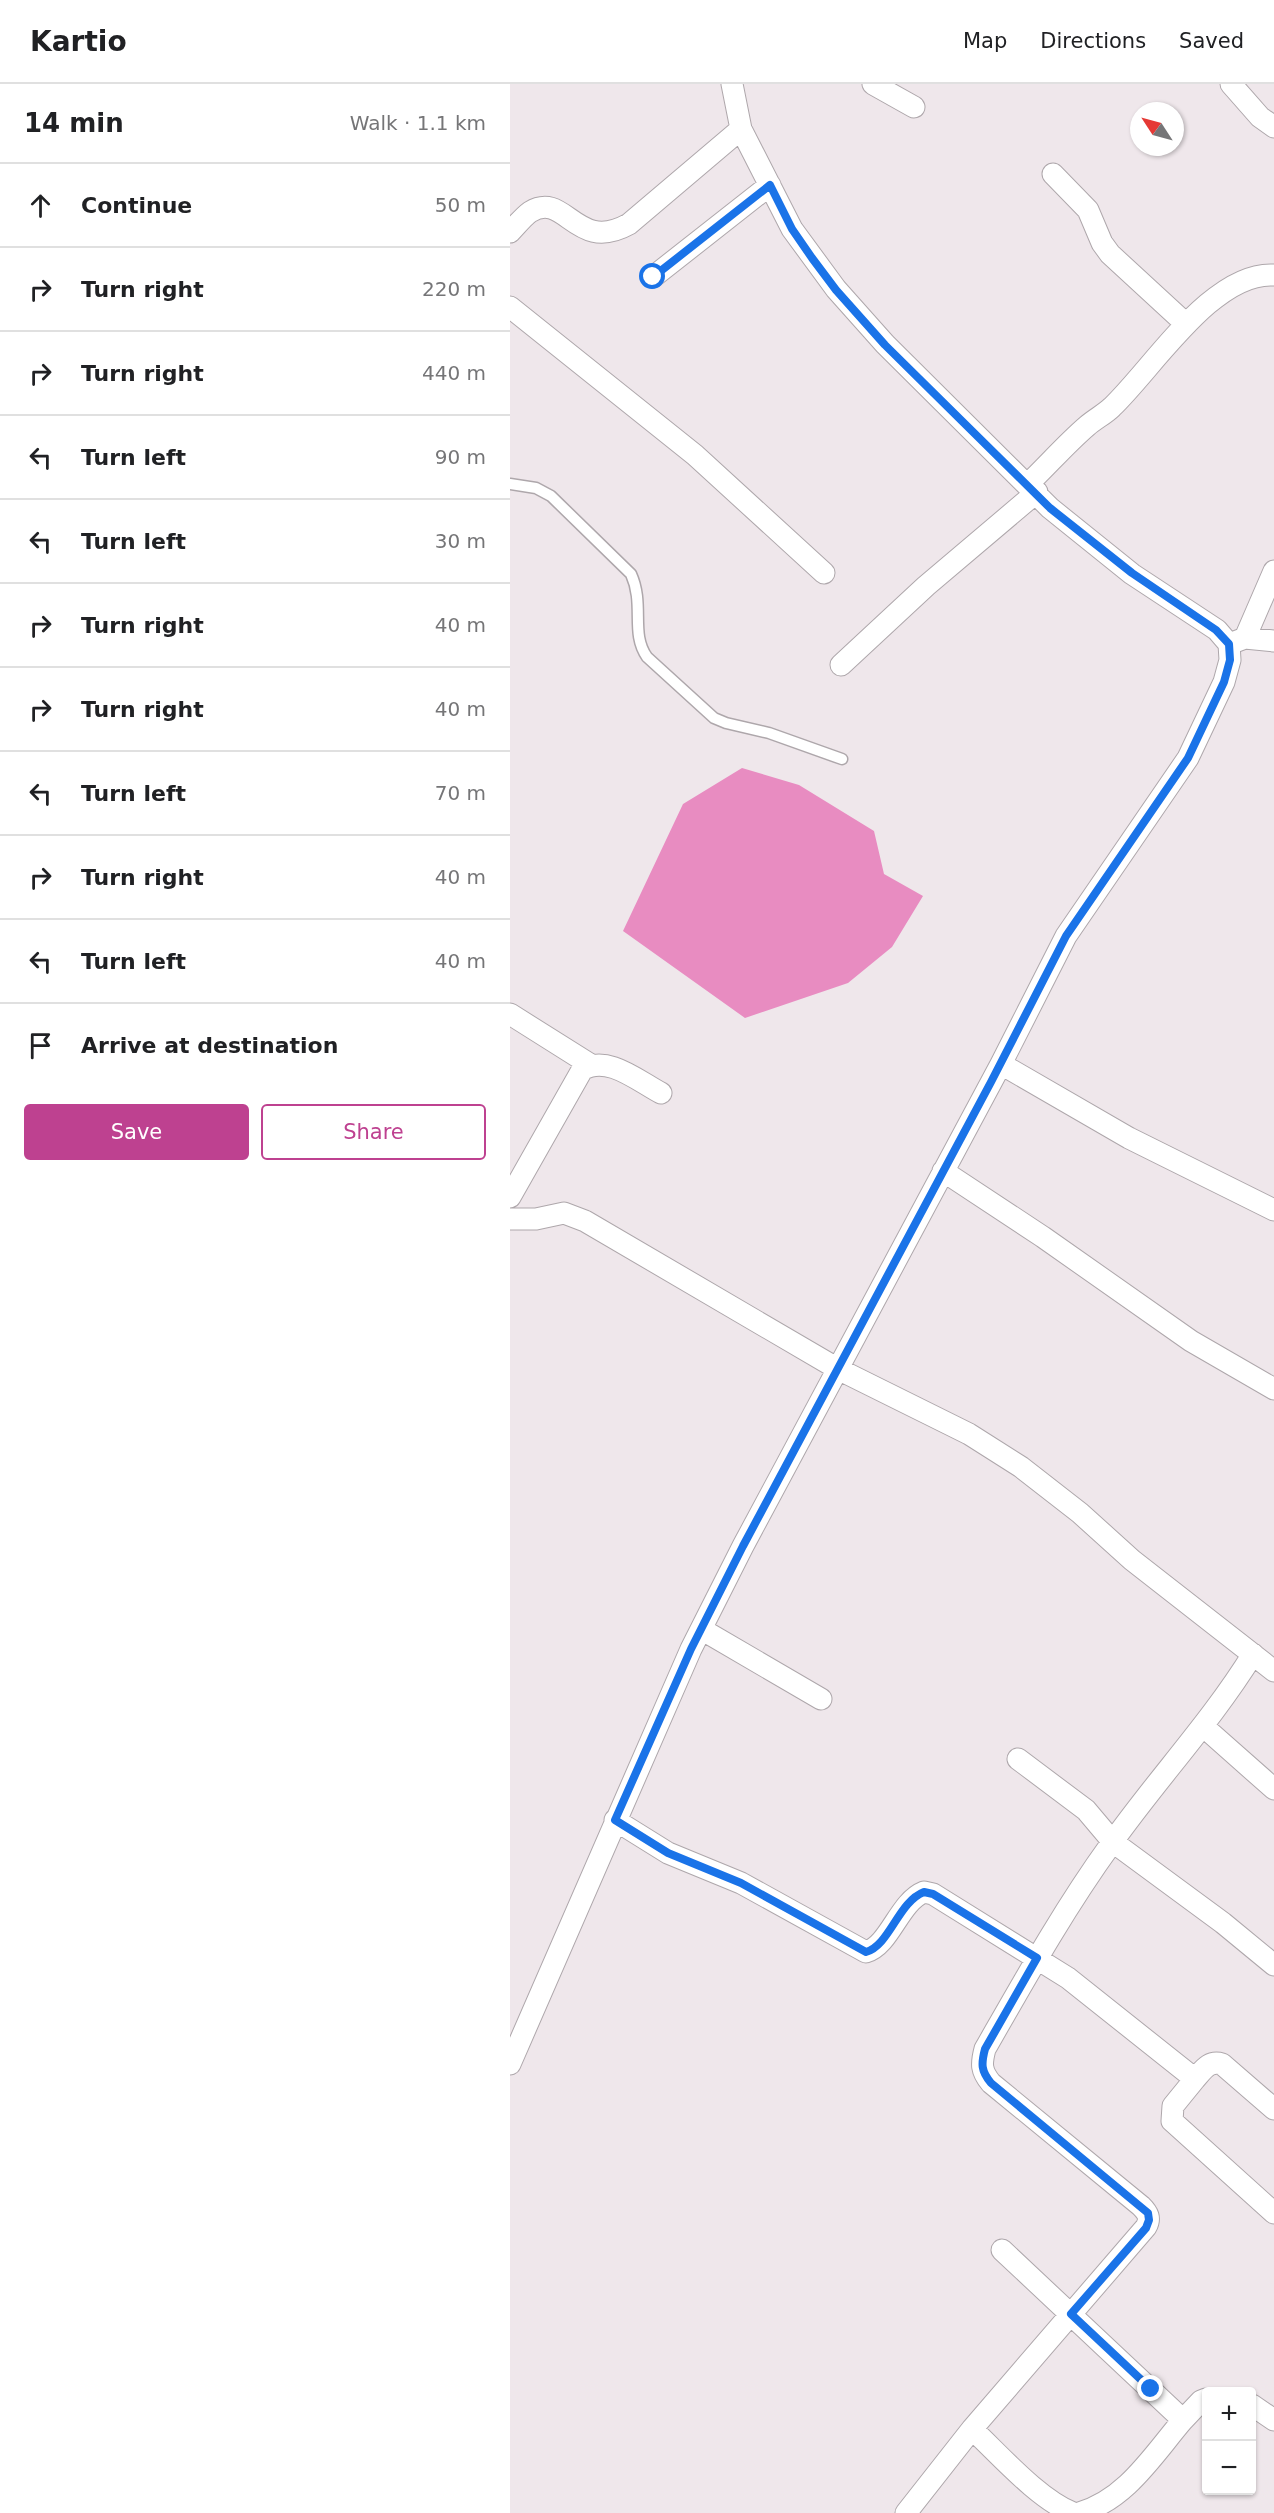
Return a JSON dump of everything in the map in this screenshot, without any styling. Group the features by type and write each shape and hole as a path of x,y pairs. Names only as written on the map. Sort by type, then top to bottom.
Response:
{"street":[{"path":"732,84 741,129 792,229 836,290 885,345 1033,488 1050,508 1132,573 1216,630 1237,641 1274,641"},
{"path":"873,84 914,107"},
{"path":"1231,84 1260,117 1274,127"},
{"path":"510,232 529,213 541,207 555,208 588,231 604,234 615,232 629,224 741,129"},
{"path":"1053,174 1088,210 1102,243 1110,254 1186,324"},
{"path":"653,277 770,185"},
{"path":"841,665 1033,488 1081,431 1113,406 1186,324 1234,285 1254,276 1274,275"},
{"path":"510,307 694,455 824,573"},
{"path":"510,2064 615,1820 701,1629 1066,936 1188,758 1224,682 1237,641 1274,571"},
{"path":"510,1014 591,1065"},
{"path":"510,1197 582,1070 591,1065 601,1064 615,1068 661,1093"},
{"path":"1000,1064 1129,1138 1274,1210"},
{"path":"943,1171 1191,1341 1274,1389"},
{"path":"510,1219 536,1219 564,1213 585,1221 838,1369 969,1434 1021,1467 1080,1514 1132,1560 1274,1671"},
{"path":"701,1629 821,1699"},
{"path":"906,2513 972,2429 1146,2228 1149,2220 1148,2213 1141,2206 991,2083 983,2074 981,2064 985,2049 1062,1916 1113,1842 1204,1727 1253,1654"},
{"path":"1204,1727 1274,1789"},
{"path":"1018,1759 1086,1810 1113,1842 1223,1923 1274,1965"},
{"path":"615,1820 668,1853 741,1883 866,1952 878,1945 910,1900 924,1892 933,1894 1068,1978 1195,2079"},
{"path":"1274,2109 1222,2064 1215,2061 1209,2064 1173,2106 1172,2121 1274,2213"},
{"path":"1002,2250 1183,2420"},
{"path":"1079,2513 1091,2510 1122,2490 1202,2401"},
{"path":"972,2429 1045,2496 1072,2513"}],"lane":[{"path":"510,484 536,489 551,496 631,574 638,588 639,646 647,657 714,717 726,723 769,733 842,759"}],"shaded area":[{"path":"742,768 799,785 874,831 884,874 923,896 892,947 848,983 745,1018 623,931 683,804"}],"route":[{"path":"653,277 770,185 792,229 812,258 836,290 885,345 1037,492 1050,508 1132,573 1216,630 1229,644 1230,660 1224,682 1188,758 1066,936 991,1082 743,1546 691,1649 615,1820 668,1853 772,1898 866,1952 878,1945 910,1900 916,1894 924,1892 933,1894 993,1929 1037,1958 985,2049 981,2064 983,2074 1148,2213 1149,2220 1146,2228 1071,2314 1151,2389"}]}
